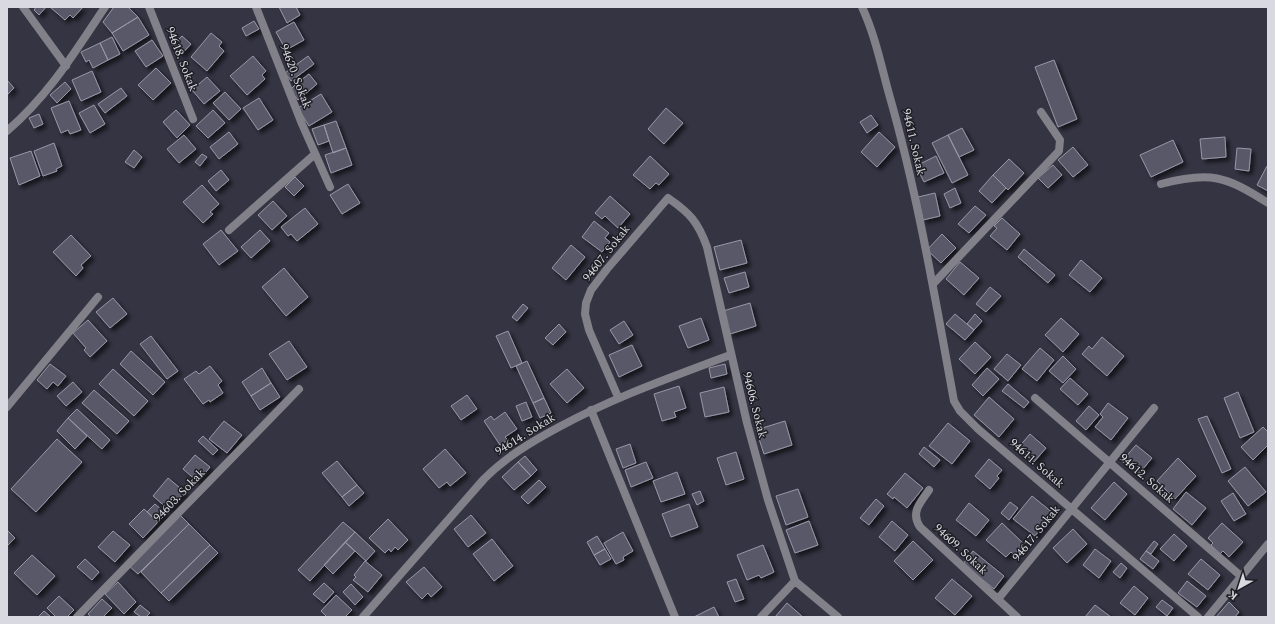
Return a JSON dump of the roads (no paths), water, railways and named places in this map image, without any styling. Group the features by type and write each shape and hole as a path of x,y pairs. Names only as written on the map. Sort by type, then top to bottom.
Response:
{"street":[{"path":"23,7 66,66"},
{"path":"7,131 38,102 66,66 105,7"},
{"name":"94618. Sokak","path":"150,7 193,119"},
{"name":"94620. Sokak","path":"256,7 330,188"},
{"name":"94611. Sokak","path":"862,7 875,41 897,117 933,284 954,400 960,411 978,429 1198,617"},
{"path":"933,284 1059,151 1060,140 1041,112"},
{"path":"229,230 315,154"},
{"path":"1161,184 1192,176 1208,176 1236,184 1268,204"},
{"name":"94606. Sokak","path":"668,198 694,218 701,231 714,276 730,355 756,457 795,581"},
{"name":"94607. Sokak","path":"618,397 589,330 585,314 586,303 591,290 607,269 668,198"},
{"path":"7,408 98,297"},
{"name":"94614. Sokak","path":"363,617 492,471 523,448 591,410 618,397 730,355"},
{"name":"94603. Sokak","path":"77,617 299,389"},
{"name":"94612. Sokak","path":"1035,398 1242,577"},
{"name":"94617. Sokak","path":"998,599 1154,408"},
{"path":"591,410 676,617"},
{"name":"94609. Sokak","path":"930,490 918,506 915,514 920,527 973,578 1017,617"},
{"path":"1208,617 1268,544"},
{"path":"761,617 795,581 838,617"}]}
